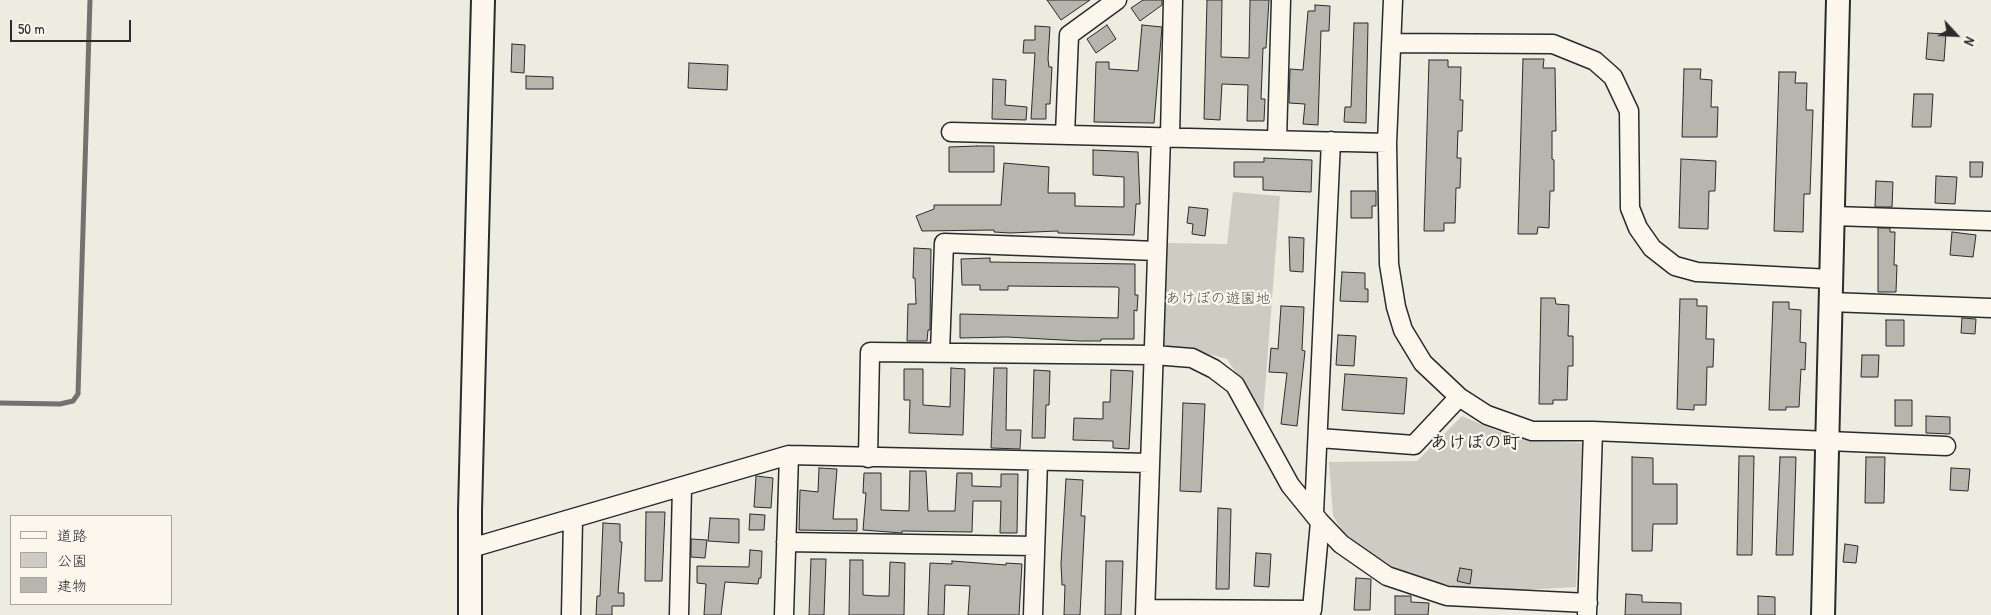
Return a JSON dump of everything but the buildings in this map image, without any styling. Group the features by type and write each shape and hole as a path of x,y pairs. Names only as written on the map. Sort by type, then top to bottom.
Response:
{"street":[{"path":"470,615 470,511 483,0"},
{"path":"1065,135 1069,35 1117,0"},
{"path":"1174,0 1157,250 1146,612 1312,610 1331,141"},
{"path":"1276,140 1281,0"},
{"path":"1393,0 1387,143 1389,264 1396,307 1403,330 1423,363 1459,397 1487,415 1532,431 1593,431 1946,446"},
{"path":"1822,615 1838,0"},
{"path":"1391,43 1552,44 1595,61 1613,77 1628,111 1630,208 1638,228 1652,248 1675,266 1697,272 1831,278"},
{"path":"951,132 1387,143"},
{"path":"1833,216 1991,221"},
{"path":"940,352 944,243 1157,250"},
{"path":"1830,302 1991,308"},
{"path":"868,458 870,352 1154,355 1192,358 1214,369 1235,385 1290,485 1340,544 1387,576 1447,596 1588,609 1593,431"},
{"path":"1319,438 1414,445 1459,397"},
{"path":"471,548 573,520 789,455 1150,463"},
{"path":"784,615 789,455"},
{"path":"1034,615 1038,461"},
{"path":"679,615 682,487"},
{"path":"571,615 573,520"},
{"path":"786,542 1035,546"}],"green space":[{"name":"あけぼの遊園地","path":"1233,192 1280,196 1263,415 1227,359 1192,350 1161,346 1167,243 1227,244"},
{"path":"1462,416 1497,431 1532,441 1582,443 1576,587 1486,592 1428,581 1374,561 1342,530 1333,516 1329,462 1417,461"}],"waterway":[{"path":"0,403 60,404 73,401 78,394 90,0"}],"district":[{"name":"あけぼの町","path":"1475,443"}]}
